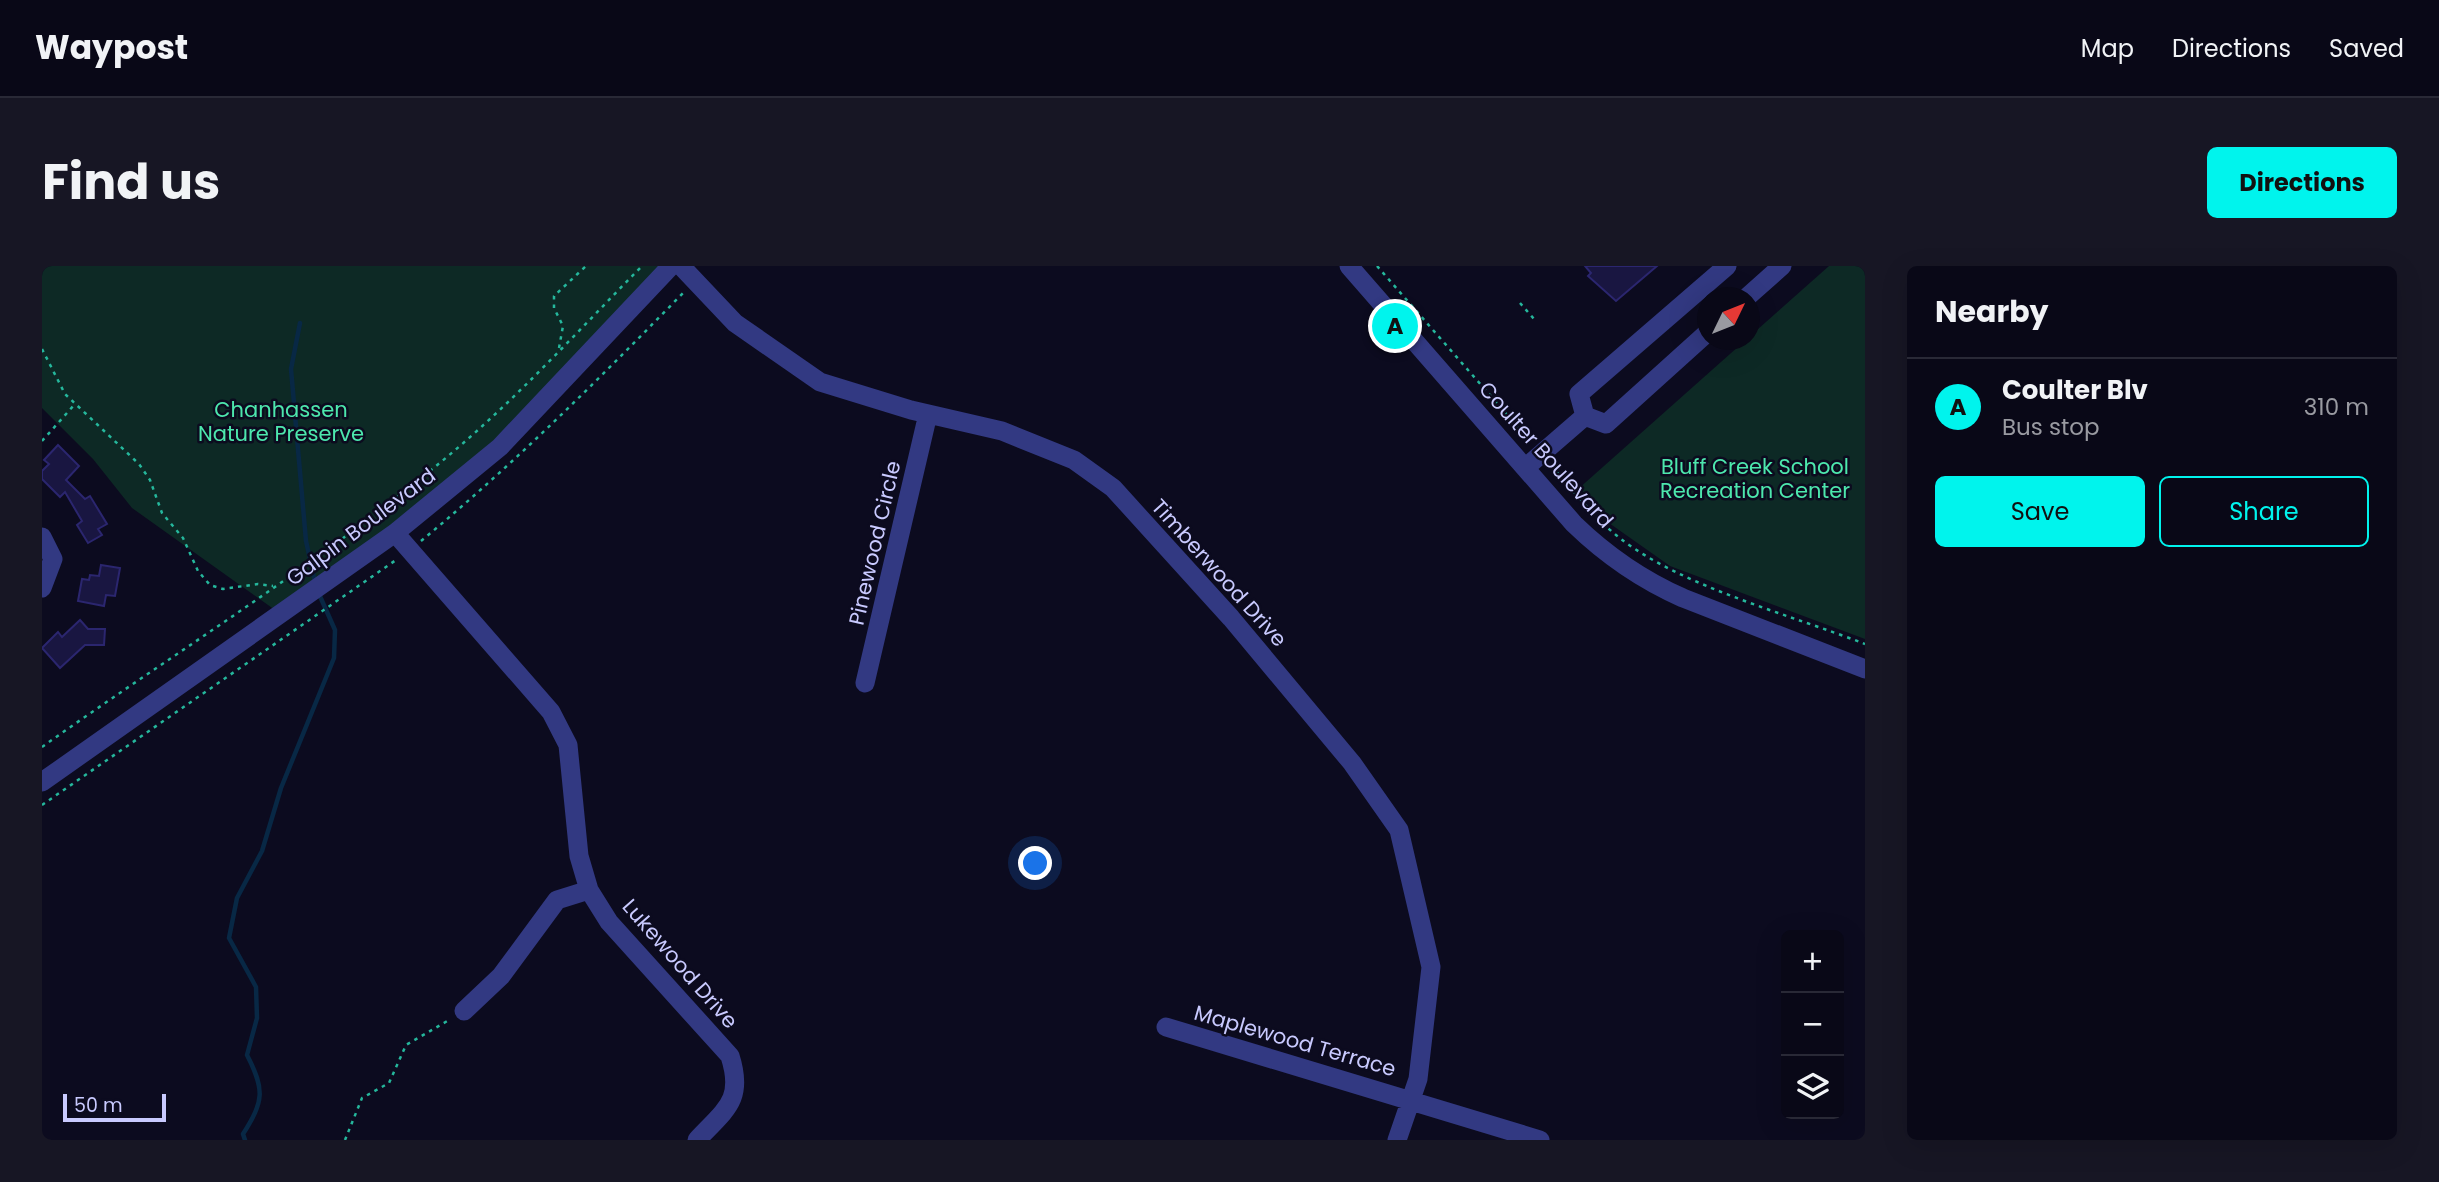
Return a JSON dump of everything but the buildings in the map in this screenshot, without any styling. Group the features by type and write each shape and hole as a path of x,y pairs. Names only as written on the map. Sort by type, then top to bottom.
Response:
{"street":[{"name":"Galpin Boulevard","path":"42,782 396,533 500,447 671,266"},
{"name":"Timberwood Drive","path":"681,266 735,323 820,382 928,414 1002,432 1074,460 1113,488 1231,618 1352,762 1399,830 1431,967 1418,1079 1397,1140"},
{"name":"Coulter Boulevard","path":"1349,266 1592,541 1645,580 1683,598 1865,669"},
{"path":"1585,416 1579,394 1727,266"},
{"path":"1758,287 1782,266"},
{"path":"1585,416 1606,424 1697,341"},
{"name":"Pinewood Circle","path":"866,683 928,414"},
{"path":"1525,468 1585,416"},
{"name":"Lukewood Drive","path":"396,533 551,712 568,745 579,856 589,890 609,922 730,1056 737,1080 730,1106 697,1140"},
{"path":"42,537 53,559 42,588"},
{"path":"464,1011 501,976 557,900 589,890"},
{"name":"Maplewood Terrace","path":"1166,1027 1540,1140"}],"path":[{"path":"559,349 563,326 554,308 554,296 586,266"},
{"path":"42,747 383,509 438,464 642,266"},
{"path":"1377,266 1598,518 1621,539 1654,561 1685,576 1865,644"},
{"path":"1520,303 1534,319"},
{"path":"42,349 56,381 75,404 139,464 150,480 162,513 183,538 198,571 209,585 223,589 258,584 274,586"},
{"path":"42,440 75,404"},
{"path":"345,1140 362,1098 389,1083 406,1045 464,1011"}],"green space":[{"name":"Chanhassen Nature Preserve","path":"42,266 671,266 500,447 282,615 132,508 93,459 42,408"},
{"name":"Bluff Creek School Recreation Center","path":"1829,266 1865,266 1865,639 1670,566 1609,523 1577,490 1734,350 1760,350 1760,327"}],"waterway":[{"path":"300,323 291,369 306,541 315,582"},
{"path":"245,1140 243,1134 255,1113 260,1095 257,1077 247,1055 257,1018 256,987 229,938 237,898 262,851 281,788 334,658 335,630 319,594"}],"place":[{"name":"Coulter Blv","path":"1395,326"}]}
